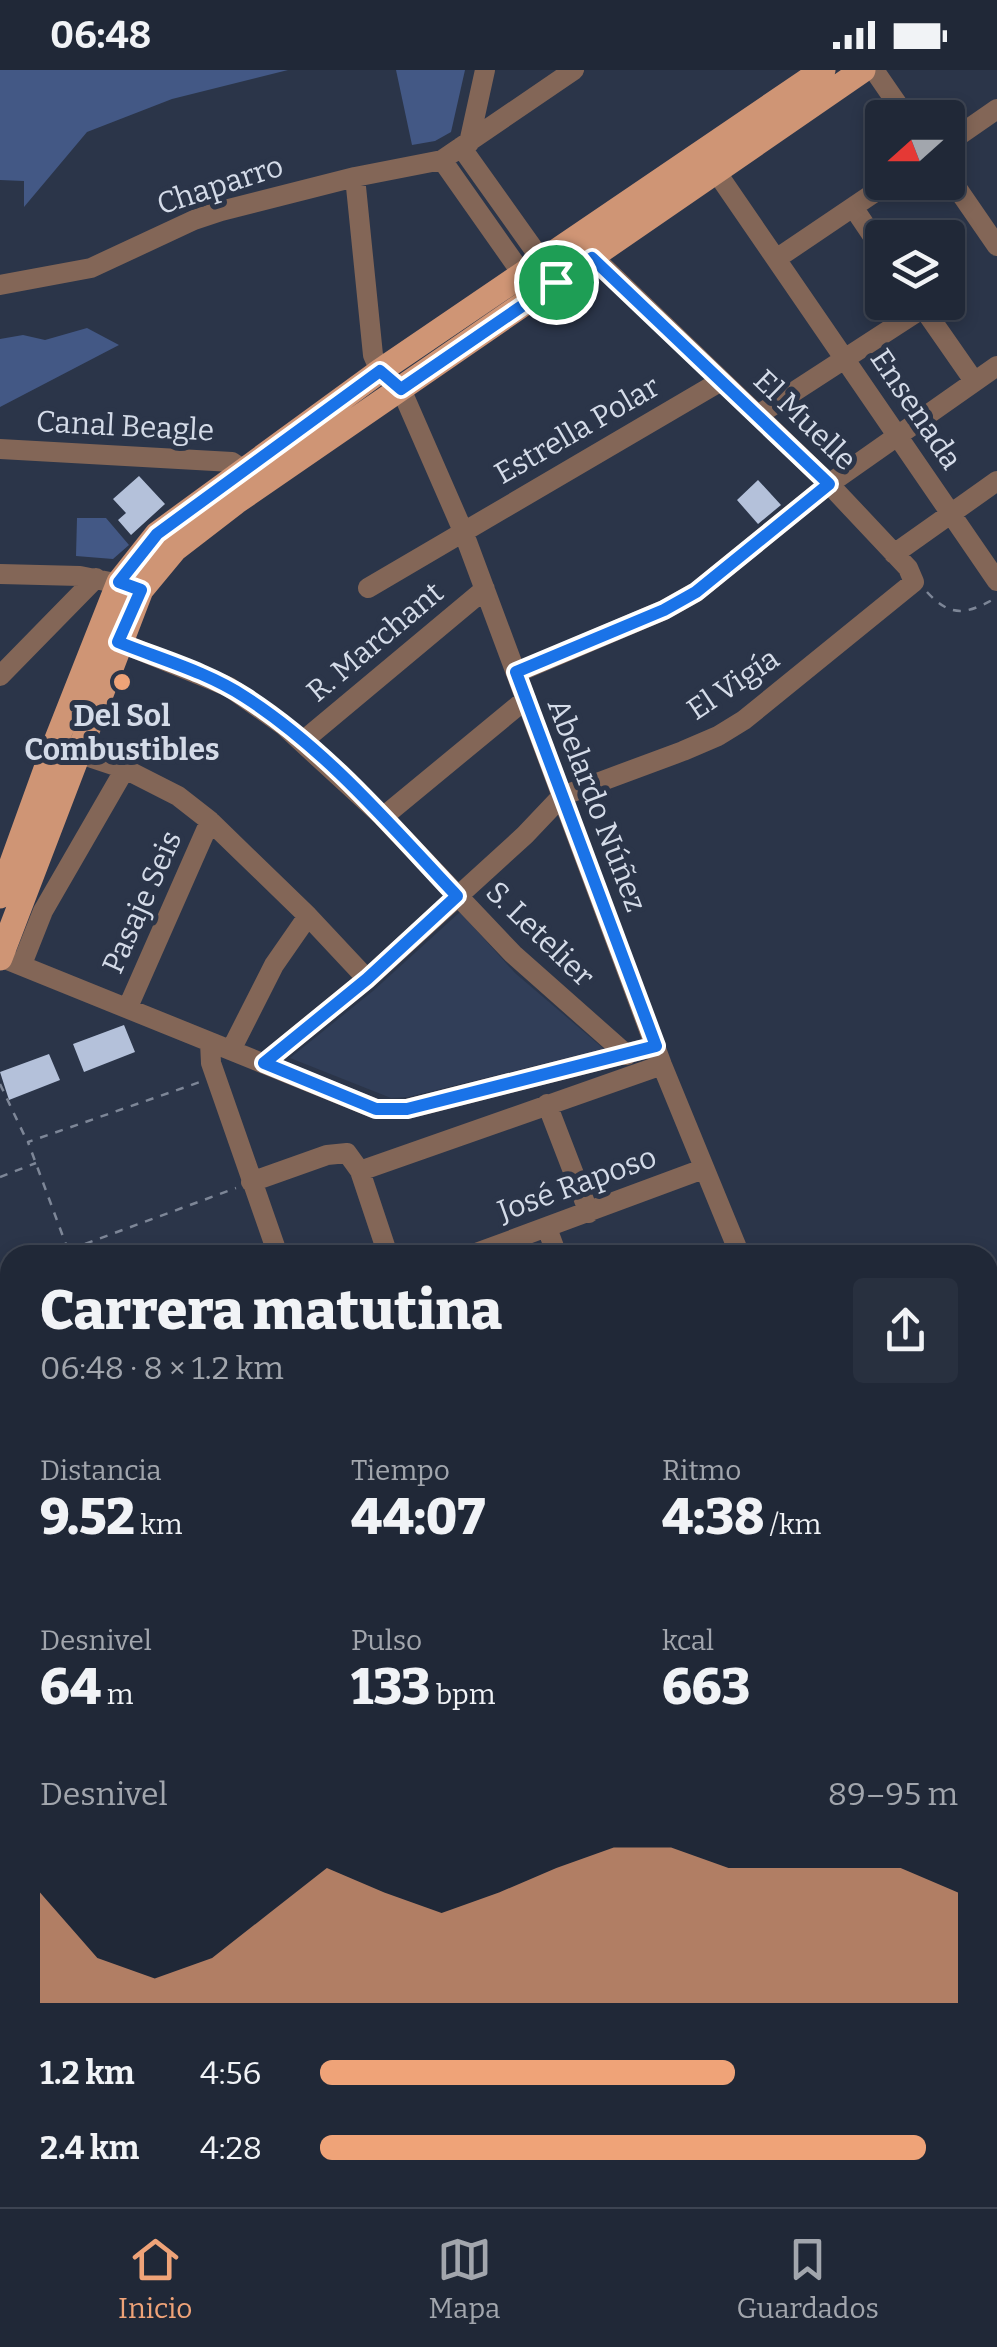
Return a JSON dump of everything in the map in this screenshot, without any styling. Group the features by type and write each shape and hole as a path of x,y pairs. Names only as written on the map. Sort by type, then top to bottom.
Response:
{"main road":[{"path":"0,896 54,744 119,583 157,534 244,470 391,380 585,248 823,70"},
{"path":"585,248 717,173 863,70"},
{"path":"119,583 176,549 391,380"},
{"path":"6,959 118,642 119,583"}],"street":[{"path":"485,70 464,145 540,279"},
{"name":"Chaparro","path":"0,285 91,268 194,220 355,177 442,160 574,70"},
{"path":"874,70 895,100"},
{"path":"965,131 997,109"},
{"path":"442,160 540,279"},
{"name":"Ensenada","path":"717,173 997,580"},
{"name":"Abelardo Núñez","path":"355,177 373,355 391,380 462,532 659,1055 736,1245"},
{"path":"776,259 865,200"},
{"path":"965,200 997,246"},
{"path":"853,208 865,225"},
{"name":"El Muelle","path":"585,248 829,484 908,568 914,582"},
{"path":"758,415 899,320"},
{"path":"931,320 974,381"},
{"path":"516,672 664,610 696,592 829,484 997,366"},
{"name":"Estrella Polar","path":"368,588 721,380"},
{"name":"Canal Beagle","path":"0,449 227,462 244,470"},
{"path":"894,554 997,481"},
{"path":"0,574 51,574 119,583"},
{"name":"El Vigía","path":"562,796 718,736 744,720 914,582"},
{"path":"0,676 119,583"},
{"name":"R. Marchant","path":"303,740 485,589"},
{"name":"S. Letelier","path":"118,642 229,688 303,740 513,954 627,1056"},
{"path":"383,818 526,699"},
{"path":"78,754 126,769 178,796 210,821 367,979"},
{"path":"126,769 43,910 6,959 362,1104 390,1111 627,1056 659,1055"},
{"path":"264,1063 367,979 526,836 562,796"},
{"name":"Pasaje Seis","path":"128,1007 210,821"},
{"path":"231,1050 274,966 308,916"},
{"path":"210,1042 216,1076 274,1245"},
{"path":"357,1164 547,1104 659,1055"},
{"path":"547,1104 589,1212"},
{"path":"251,1182 340,1152 357,1164 385,1245"},
{"name":"José Raposo","path":"499,1245 703,1169"},
{"path":"547,1228 553,1245"}],"path":[{"path":"914,582 944,609 956,612 997,597"},
{"path":"28,1142 216,1076"},
{"path":"0,1084 28,1142 66,1245"},
{"path":"0,1177 36,1162"},
{"path":"81,1245 251,1182"}],"shaded area":[{"path":"0,70 288,70 172,99 87,132 24,207 24,181 0,180"},
{"path":"396,70 465,70 451,132 435,141 412,145"},
{"path":"87,328 119,345 0,407 0,339 23,335 45,340"},
{"path":"77,518 106,518 129,545 113,559 76,556"},
{"path":"460,912 515,973 604,1049 391,1098 290,1058 373,991"}],"building":[{"path":"139,476 165,504 131,535 118,520 126,513 113,499"},
{"path":"758,480 781,505 758,524 737,500"},
{"path":"124,1025 135,1052 84,1072 73,1044"},
{"path":"49,1054 60,1080 9,1100 0,1072"}],"place":[{"name":"Del Sol Combustibles","path":"122,682"}],"route":[{"path":"592,258 829,484 696,592 664,610 516,672 656,1046 407,1109 376,1109 264,1063 367,979 457,896 383,818 283,724 229,688 118,642 141,590 119,582 157,534 380,371 401,389 556,282 592,258"}]}
